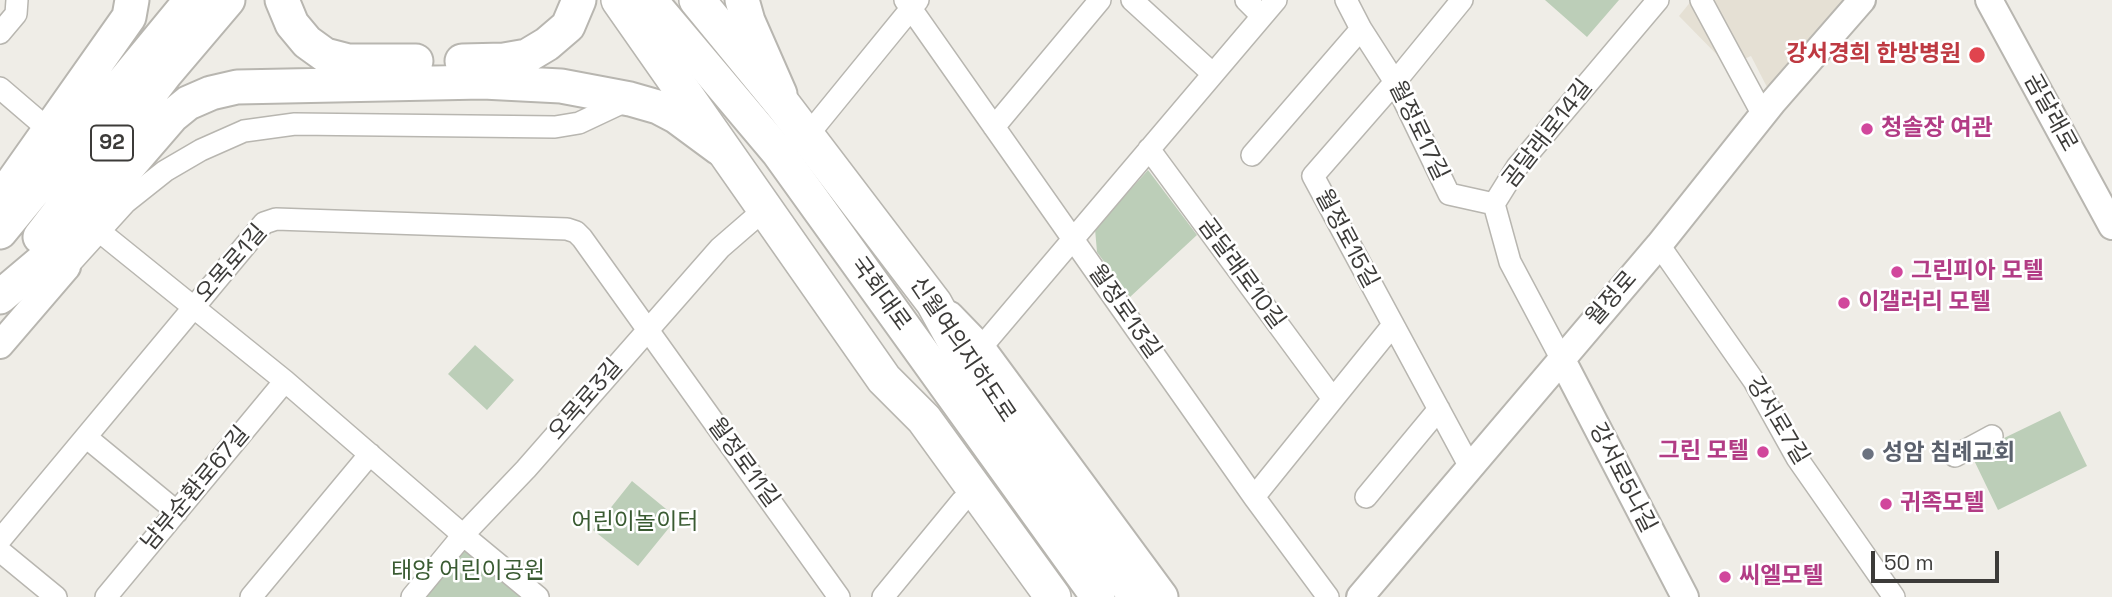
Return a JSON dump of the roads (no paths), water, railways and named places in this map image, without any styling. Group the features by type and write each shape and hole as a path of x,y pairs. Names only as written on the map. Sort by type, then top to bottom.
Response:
{"highway":[{"path":"619,0 884,379 924,419 1053,597"},
{"name":"신월여의지하도로","path":"697,0 785,106 934,303 966,361 1137,597"}],"main road":[{"path":"0,201 129,17 132,0"},
{"name":"92","path":"0,232 191,0"},
{"name":"92","path":"0,289 166,73 228,0"},
{"path":"282,0 292,24 307,42 325,55 348,61 361,61 504,60 527,56 547,44 568,26 579,0"},
{"name":"국회대로","path":"650,0 778,152 1098,597"},
{"name":"국회대로","path":"666,0 788,146 1112,597"},
{"path":"742,0 748,21 785,106"},
{"path":"0,297 59,260 172,116 188,103 211,93 237,87 483,82 561,86 658,107 677,117 727,153"},
{"path":"934,303 979,350 1161,597"},
{"path":"884,379 962,500 1032,597"}],"street":[{"path":"0,33 16,14 17,0"},
{"path":"994,127 1099,0"},
{"path":"1132,0 1213,74"},
{"path":"979,350 1269,8 1246,0"},
{"name":"월정로17길","path":"1346,0 1395,82 1449,194 1494,204"},
{"name":"월정로15길","path":"1462,0 1313,176 1470,467"},
{"name":"곰달래로14길","path":"1561,358 1510,262 1494,204 1517,167 1658,0"},
{"path":"1701,0 1763,115"},
{"name":"월정로","path":"1360,597 1659,245 1763,115 1862,0"},
{"name":"곰달래로","path":"1989,0 2104,193 2112,226"},
{"path":"807,136 912,3"},
{"name":"월정로13길","path":"912,3 994,127 1254,497 1328,597"},
{"path":"1252,155 1361,29"},
{"path":"0,88 49,130"},
{"path":"0,345 59,260 99,231 126,202 165,171 201,149 244,131 295,124 555,128 579,123 630,99"},
{"name":"곰달래로10길","path":"1149,149 1333,399"},
{"name":"오목로3길","path":"412,597 463,535 526,469 720,248 765,209"},
{"name":"오목로1길","path":"0,540 261,227 272,219 567,229 582,238 647,330"},
{"path":"99,231 285,381 537,597"},
{"name":"강서로7길","path":"1659,245 1754,381 1797,458 1894,597"},
{"path":"1254,497 1393,325"},
{"name":"월정로11길","path":"647,330 839,597"},
{"name":"강서로5나길","path":"1561,358 1685,597"},
{"name":"남부순환로67길","path":"106,597 285,381"},
{"path":"1366,497 1438,409"},
{"path":"1955,456 1992,436"},
{"path":"86,437 177,512"},
{"path":"251,597 370,454"},
{"path":"883,597 962,500"},
{"path":"0,551 56,597"}],"place":[{"name":"강서경희 한방병원","path":"1977,55"},
{"name":"청솔장 여관","path":"1867,129"},
{"name":"그린피아 모텔","path":"1897,272"},
{"name":"이갤러리 모텔","path":"1844,303"},
{"name":"그린 모텔","path":"1763,452"},
{"name":"성암 침례교회","path":"1868,454"},
{"name":"귀족모텔","path":"1886,504"},
{"name":"씨엘모텔","path":"1725,577"}],"park label":[{"name":"어린이놀이터","path":"635,523"},
{"name":"태양 어린이공원","path":"468,572"}]}
